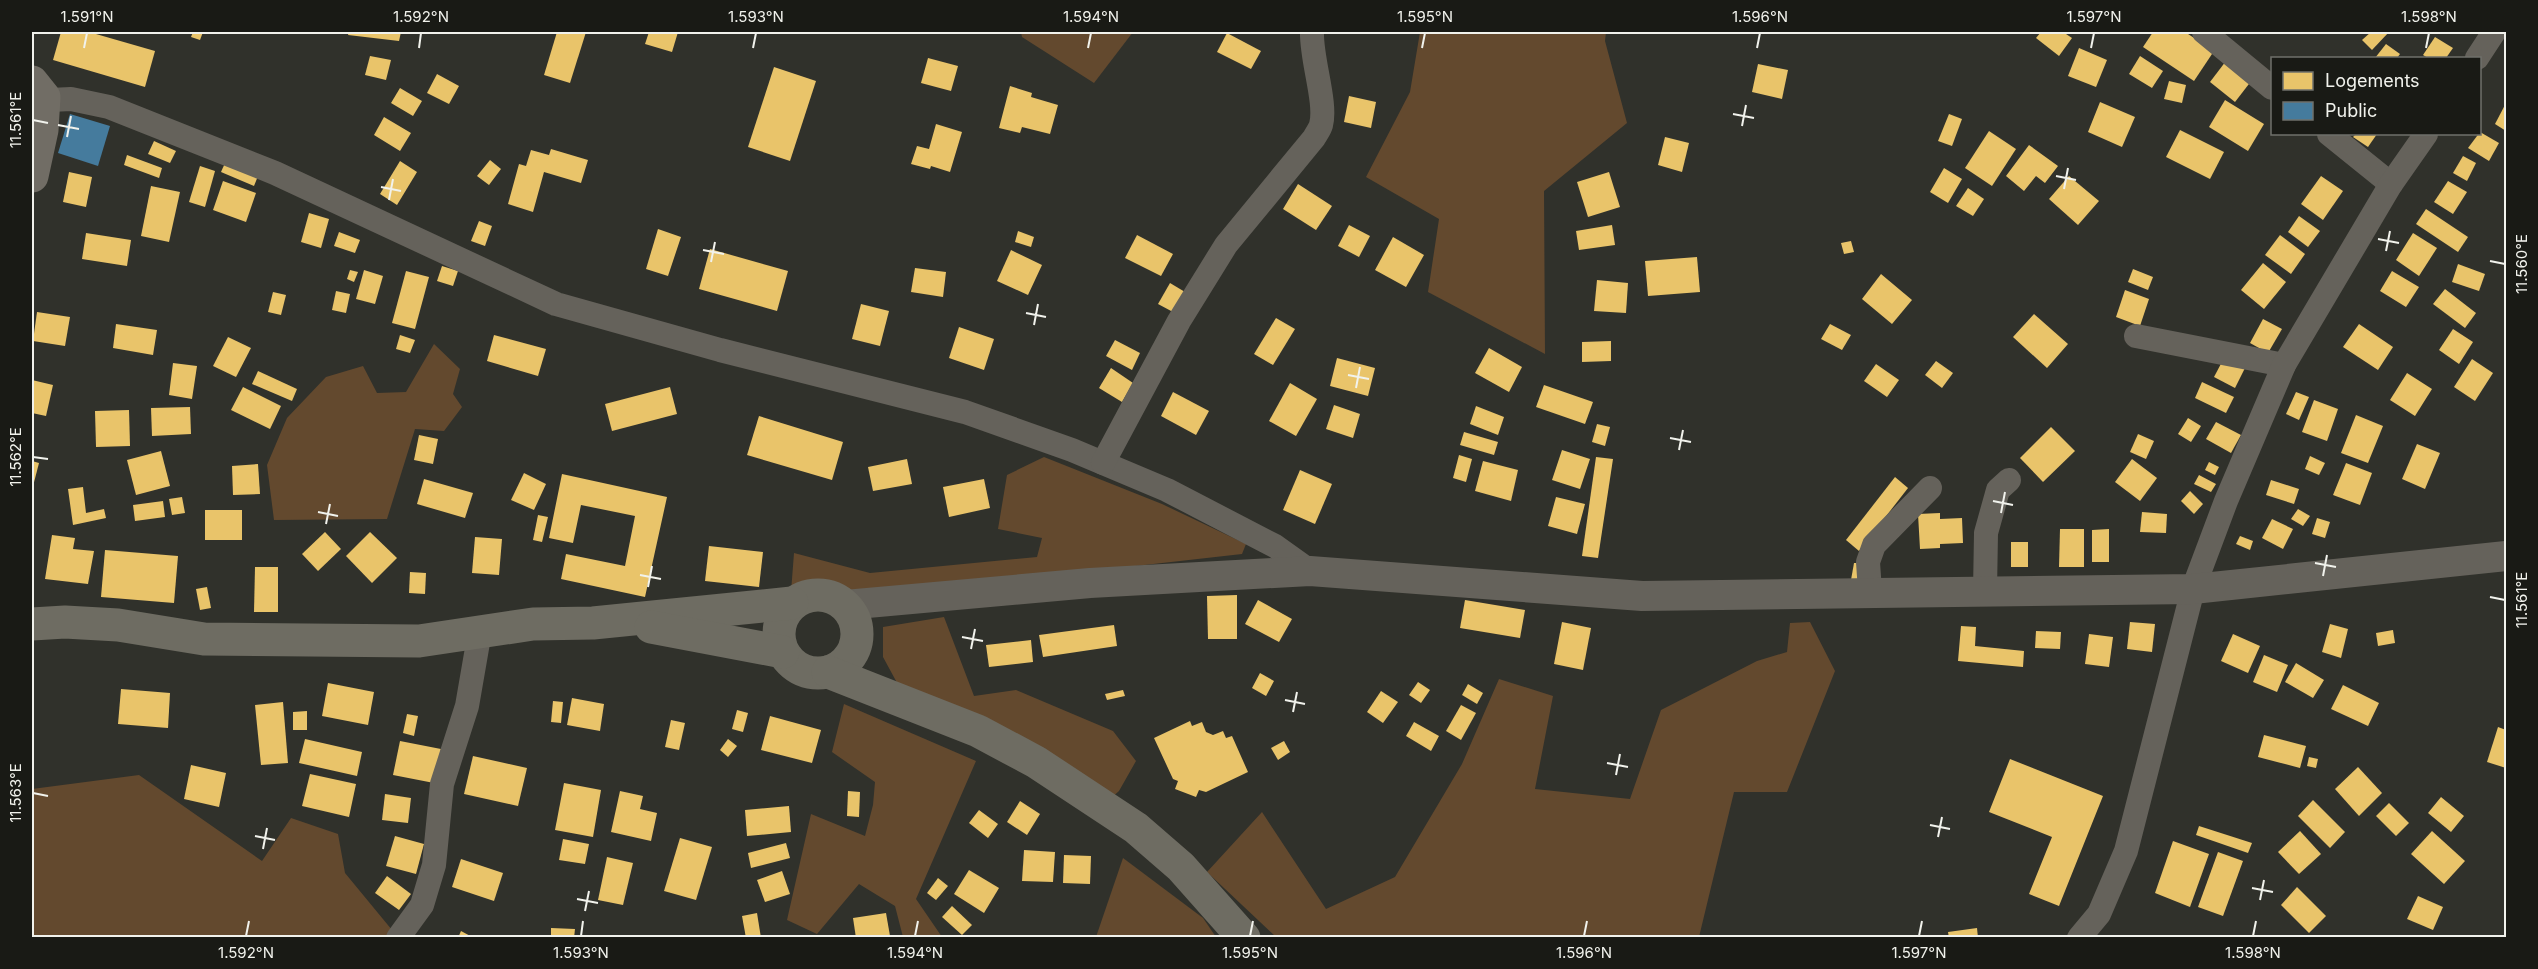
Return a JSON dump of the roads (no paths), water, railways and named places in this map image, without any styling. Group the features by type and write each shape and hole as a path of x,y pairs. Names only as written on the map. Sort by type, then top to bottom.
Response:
{"main road":[{"path":"32,176 42,130 38,90"},
{"path":"32,624 65,622 118,625 204,639 419,641 533,624 593,623 792,603 809,597 828,597 845,604 856,620 859,636 854,650 844,664 828,672 810,673 794,666 783,652 778,635 782,618 792,603"},
{"path":"614,620 783,652"},
{"path":"828,672 978,732 1045,768 1136,828 1181,867 1244,938"}],"street":[{"path":"1103,463 1179,321 1226,245 1314,138 1321,125 1322,108 1311,49 1312,32"},
{"path":"2204,32 2271,87"},
{"path":"2478,57 2494,32"},
{"path":"38,90 50,100 71,99 109,107 275,173 556,304 720,350 965,412 1103,463 1167,489 1275,546 1310,571"},
{"path":"2330,135 2391,184"},
{"path":"2079,938 2099,914 2126,851 2193,589 2226,501 2284,365 2391,184 2425,135"},
{"path":"2136,336 2284,365"},
{"path":"1984,591 1986,532 1998,490 2009,480"},
{"path":"1870,591 1868,562 1874,545 1930,488"},
{"path":"845,604 1090,583 1310,571 1642,596 1870,591 2193,589 2506,556"},
{"path":"398,938 422,905 434,865 442,784 466,706 480,631"}]}
